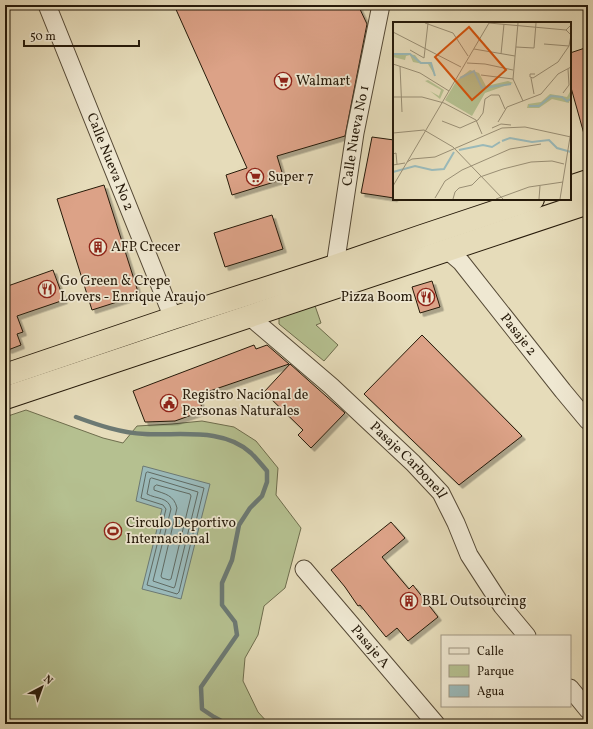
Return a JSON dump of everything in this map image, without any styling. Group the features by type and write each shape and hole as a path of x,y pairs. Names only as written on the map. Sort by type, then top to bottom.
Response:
{"highway":[{"path":"571,187 588,181"},
{"path":"5,375 531,200"},
{"path":"5,398 588,203"}],"street":[{"name":"Calle Nueva No 2","path":"47,5 173,318"},
{"name":"Calle Nueva No 1","path":"335,266 355,133 381,5"},
{"name":"Pasaje 2","path":"447,250 461,262 588,421"},
{"name":"Pasaje Carbonell","path":"249,316 331,386 413,463 441,494 456,523 469,555 502,606 526,635"},
{"name":"Pasaje A","path":"304,569 436,724"},
{"path":"571,689 588,710"}],"green space":[{"path":"313,300 321,323 316,325 338,345 324,361 279,324 279,315"},
{"name":"Circulo Deportivo Internacional","path":"26,410 103,438 123,443 137,426 202,421 234,427 256,441 278,468 276,495 301,528 285,588 264,606 258,635 245,658 243,681 258,712 269,724 5,724 5,417"}],"water":[{"path":"143,466 210,484 181,599 142,589 162,509 136,501"}],"building":[{"name":"Walmart","path":"174,5 358,5 367,24 345,136 277,156 284,179 232,195 226,175 247,168"},
{"path":"588,47 588,134 584,134 571,88 571,53"},
{"path":"372,137 393,140 393,198 361,193"},
{"name":"AFP Crecer","path":"104,185 139,295 92,310 57,199"},
{"path":"272,215 283,249 225,267 214,233"},
{"path":"53,270 64,300 17,316 23,332 17,334 21,345 8,350 5,342 5,287"},
{"name":"Pizza Boom","path":"432,281 440,307 420,313 412,287"},
{"path":"422,335 522,436 459,485 364,394"},
{"path":"254,345 256,349 267,345 289,364 198,395 203,411 175,421 145,422 133,391"},
{"path":"290,364 345,413 311,448 298,435 303,430 264,392"},
{"path":"391,522 405,538 382,557 409,589 413,585 438,617 408,641 397,628 386,637 360,605 358,606 331,570"}],"waterway":[{"path":"76,417 101,426 127,432 145,434 200,434 227,439 240,445 251,453 267,471 267,482 262,496 250,508 239,525 232,560 222,583 222,605 235,622 237,635 201,687 202,709 227,724"}],"place":[{"name":"Walmart","path":"283,81"},
{"name":"Super 7","path":"255,177"},
{"name":"AFP Crecer","path":"98,247"},
{"name":"Go Green & Crepe Lovers - Enrique Araujo","path":"47,289"},
{"name":"Pizza Boom","path":"426,297"},
{"name":"Registro Nacional de Personas Naturales","path":"169,403"},
{"name":"Circulo Deportivo Internacional","path":"113,531"},
{"name":"BBL Outsourcing","path":"409,601"}]}
